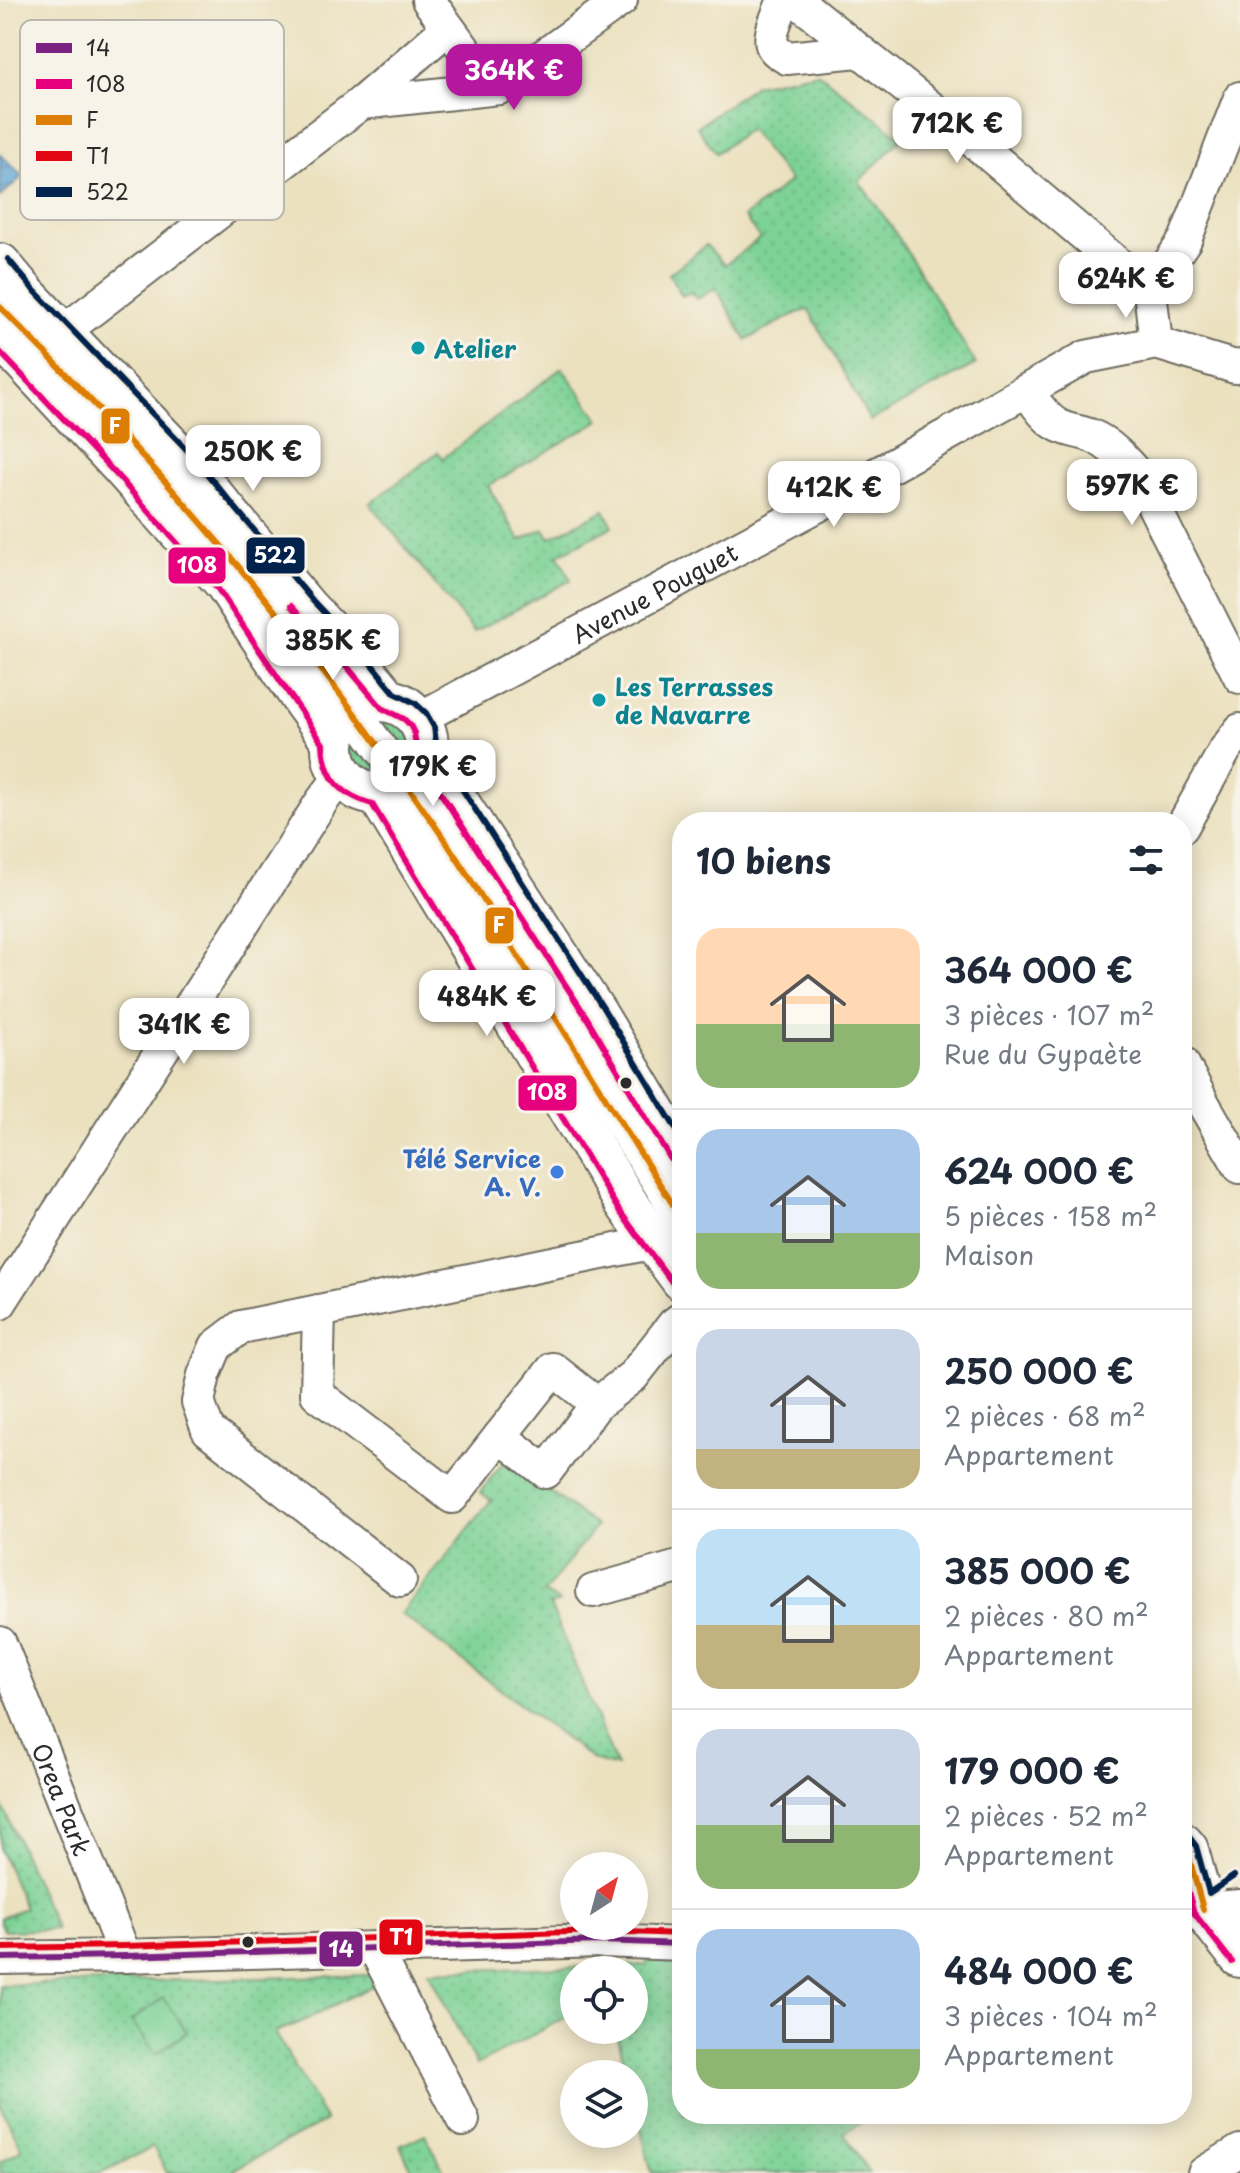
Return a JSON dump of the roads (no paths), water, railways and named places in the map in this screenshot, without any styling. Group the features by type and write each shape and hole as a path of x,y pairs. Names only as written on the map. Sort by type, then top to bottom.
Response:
{"main road":[{"path":"0,265 180,457 306,608 357,662 381,747 627,1204 668,1231"},
{"path":"0,339 15,351 121,465 226,583 304,701 452,794 595,1013 672,1141"},
{"path":"1192,1864 1205,1901 1240,1956"}],"street":[{"path":"428,0 499,88"},
{"path":"361,103 499,88 621,0"},
{"path":"784,0 772,45 787,58 859,51"},
{"path":"796,0 979,146 1150,291"},
{"path":"284,162 361,103 448,28"},
{"path":"1156,343 1150,291 1185,240 1240,98"},
{"path":"63,332 209,220"},
{"path":"0,307 131,441 232,555 381,747"},
{"name":"Avenue Pouguet","path":"0,1303 322,801 381,747 1086,357 1156,343 1238,369"},
{"path":"1027,391 1059,427 1093,436 1105,443 1139,477 1240,677"},
{"path":"1190,812 1225,750 1240,730"},
{"path":"1192,1082 1240,1167"},
{"path":"400,1580 208,1430 198,1402 204,1375 216,1346 241,1327 668,1231"},
{"path":"319,1311 317,1394 452,1497 553,1369 597,1404"},
{"path":"500,1436 546,1472 597,1404 633,1376 672,1327"},
{"path":"593,1591 672,1569"},
{"name":"Orea Park","path":"0,1643 125,1956"},
{"path":"1205,1901 1240,1884"},
{"path":"0,1958 600,1941 672,1944"},
{"path":"375,1949 463,2120"},
{"path":"1204,2173 1240,2151"}],"water":[{"path":"0,154 20,173 20,179 0,197"}],"place":[{"name":"Atelier","path":"418,348"},
{"name":"Les Terrasses de Navarre","path":"599,700"},
{"name":"Télé Service A. V.","path":"557,1172"}]}
